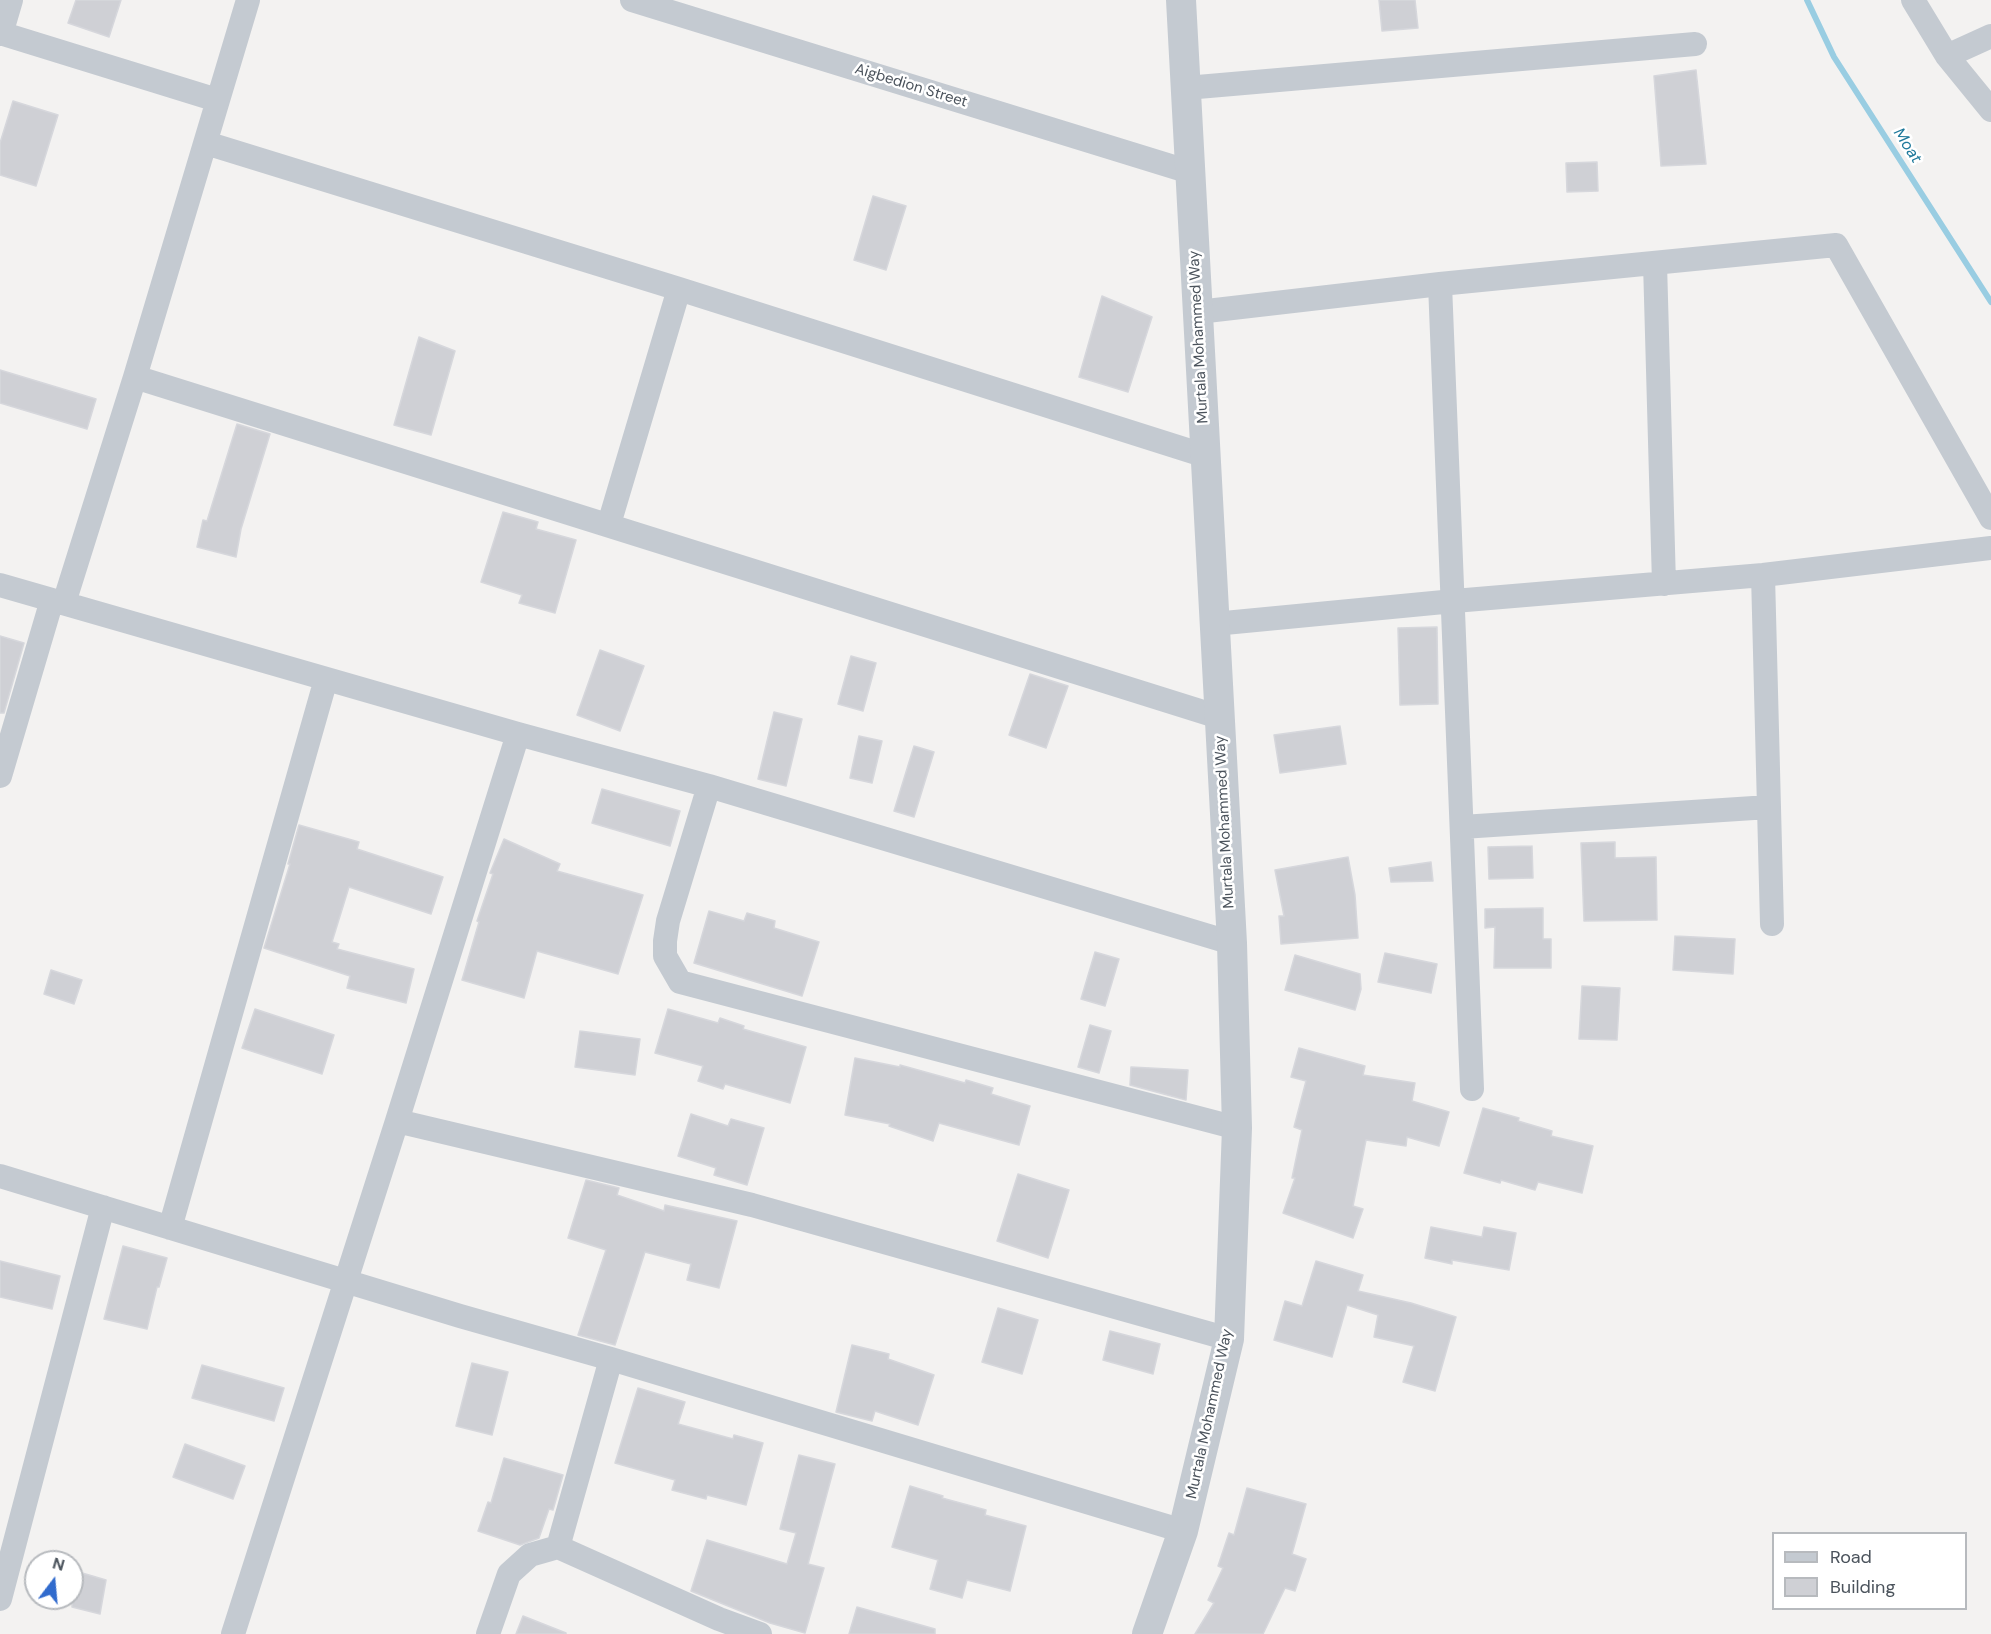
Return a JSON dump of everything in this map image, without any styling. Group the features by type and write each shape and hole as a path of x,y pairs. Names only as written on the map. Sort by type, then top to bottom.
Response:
{"street":[{"path":"11,0 1,34 217,100"},
{"path":"0,776 135,377 248,0"},
{"name":"Aigbedion Street","path":"632,0 1190,172"},
{"name":"Murtala Mohammed Way","path":"1147,1634 1183,1531 1229,1339 1237,1128 1232,943 1181,0"},
{"path":"1912,0 1947,56 1991,110"},
{"path":"1947,56 1991,36"},
{"path":"1186,88 1695,44"},
{"path":"206,143 679,289 1206,456"},
{"path":"1198,312 1836,244 1991,518"},
{"path":"1655,263 1664,584"},
{"path":"1440,285 1472,1089"},
{"path":"609,524 679,289"},
{"path":"135,377 1219,717"},
{"path":"1214,624 1763,575 1991,548"},
{"path":"1763,575 1772,924"},
{"path":"0,585 518,734 710,786 1232,943"},
{"path":"170,1228 326,678"},
{"path":"233,1634 398,1120 518,734"},
{"path":"710,786 668,921 665,956 680,982 1237,1128"},
{"path":"1462,827 1769,807"},
{"path":"398,1120 752,1205 1229,1339"},
{"path":"0,1176 460,1316 611,1359 1183,1531"},
{"path":"0,1599 102,1207"},
{"path":"558,1547 611,1359"},
{"path":"488,1634 509,1575 530,1555 558,1547 718,1627 760,1634"}],"building":[{"path":"76,0 121,0 109,37 68,23"},
{"path":"1379,0 1415,0 1418,28 1382,31"},
{"path":"1696,70 1706,164 1661,166 1654,76"},
{"path":"13,101 58,115 36,186 0,175 0,143"},
{"path":"1597,162 1598,191 1567,192 1566,163"},
{"path":"873,196 906,206 886,270 854,260"},
{"path":"1102,296 1152,317 1128,392 1079,377"},
{"path":"419,337 455,351 431,435 394,425"},
{"path":"0,370 96,399 87,429 0,403"},
{"path":"237,424 270,434 241,529 236,557 197,547 203,520 207,521"},
{"path":"503,512 538,522 536,529 576,540 555,613 519,603 522,595 481,582"},
{"path":"1437,627 1438,704 1400,705 1398,628"},
{"path":"0,636 24,643 4,713 0,713"},
{"path":"600,650 644,666 620,731 577,715"},
{"path":"851,656 876,663 863,711 838,704"},
{"path":"1030,674 1068,686 1046,748 1009,735"},
{"path":"774,712 802,719 786,786 758,779"},
{"path":"1340,726 1346,764 1280,773 1274,735"},
{"path":"859,736 882,741 872,783 850,778"},
{"path":"914,746 934,752 914,817 894,811"},
{"path":"602,789 680,811 670,846 592,823"},
{"path":"299,825 359,842 357,849 443,877 431,914 349,887 332,942 339,944 337,949 414,969 406,1003 347,988 350,976 264,948 290,864 288,864"},
{"path":"504,839 560,864 557,871 643,895 618,974 537,951 524,998 462,980 479,922 477,921 493,874 490,873"},
{"path":"1615,842 1615,858 1656,857 1657,920 1584,921 1581,843"},
{"path":"1532,846 1533,878 1489,879 1488,847"},
{"path":"1348,857 1355,895 1358,938 1281,944 1279,916 1284,916 1275,870"},
{"path":"1431,862 1433,881 1391,882 1389,868"},
{"path":"1543,908 1543,939 1551,939 1551,968 1494,968 1495,927 1485,928 1485,909"},
{"path":"709,911 744,921 747,913 775,921 774,928 819,942 802,996 694,963"},
{"path":"1675,936 1735,939 1733,974 1673,970"},
{"path":"1095,952 1119,959 1105,1006 1081,999"},
{"path":"1385,953 1437,964 1431,993 1378,982"},
{"path":"1295,955 1360,974 1361,989 1355,1010 1285,990"},
{"path":"51,970 82,980 74,1004 44,994"},
{"path":"1582,986 1620,988 1617,1040 1579,1039"},
{"path":"255,1009 334,1035 322,1074 242,1048"},
{"path":"668,1009 718,1023 720,1018 744,1026 743,1029 806,1047 790,1103 725,1084 723,1089 698,1081 703,1066 655,1053"},
{"path":"1090,1025 1111,1031 1099,1073 1078,1067"},
{"path":"580,1031 640,1039 635,1075 575,1067"},
{"path":"1299,1048 1365,1066 1363,1075 1415,1083 1412,1101 1449,1112 1439,1146 1407,1137 1406,1146 1366,1140 1353,1206 1363,1209 1353,1238 1283,1213 1295,1178 1292,1178 1302,1130 1294,1127 1306,1081 1291,1077"},
{"path":"855,1058 900,1067 900,1065 965,1083 966,1080 993,1088 991,1094 1030,1106 1019,1145 939,1123 933,1141 889,1126 890,1124 845,1115"},
{"path":"1131,1067 1188,1070 1186,1100 1130,1085"},
{"path":"1483,1108 1519,1118 1518,1121 1552,1131 1551,1136 1593,1146 1582,1193 1538,1182 1535,1190 1501,1180 1500,1183 1464,1173"},
{"path":"691,1114 728,1126 731,1119 764,1128 747,1185 714,1175 716,1168 678,1156"},
{"path":"1018,1174 1069,1190 1048,1258 997,1241"},
{"path":"586,1180 619,1188 617,1195 664,1211 665,1205 737,1221 719,1288 687,1280 691,1264 645,1252 615,1345 578,1335 606,1250 568,1238"},
{"path":"1431,1227 1482,1237 1484,1227 1516,1233 1509,1270 1452,1260 1452,1264 1425,1258"},
{"path":"123,1246 167,1258 147,1329 104,1319"},
{"path":"0,1261 60,1276 52,1309 0,1297"},
{"path":"1316,1261 1363,1275 1358,1291 1411,1303 1456,1317 1435,1391 1403,1382 1414,1346 1374,1337 1378,1315 1347,1305 1332,1357 1274,1340 1285,1301 1302,1306"},
{"path":"998,1308 1038,1320 1022,1374 982,1362"},
{"path":"1110,1331 1160,1344 1153,1374 1103,1360"},
{"path":"852,1345 889,1354 888,1359 934,1375 918,1425 875,1411 872,1421 836,1412"},
{"path":"472,1363 508,1372 492,1435 456,1426"},
{"path":"202,1365 284,1388 274,1421 192,1398"},
{"path":"638,1388 685,1402 678,1424 733,1439 734,1435 763,1443 746,1505 707,1495 706,1499 672,1490 675,1480 615,1463"},
{"path":"185,1444 245,1466 233,1499 173,1477"},
{"path":"799,1455 835,1464 808,1564 824,1568 805,1633 770,1623 691,1591 707,1540 787,1564 796,1533 780,1529"},
{"path":"504,1458 563,1475 553,1510 549,1509 539,1538 520,1545 478,1531 488,1502 491,1503"},
{"path":"910,1486 943,1496 942,1498 986,1510 985,1515 1026,1526 1010,1591 967,1580 962,1598 930,1589 938,1560 892,1547"},
{"path":"1247,1488 1306,1504 1292,1554 1306,1559 1295,1591 1285,1588 1263,1634 1195,1634 1214,1603 1208,1600 1223,1568 1218,1566 1229,1533 1234,1535"},
{"path":"84,1574 106,1580 100,1614 84,1610"},
{"path":"857,1607 935,1629 935,1634 849,1634"},
{"path":"523,1616 566,1633 566,1634 516,1634"}],"waterway":[{"name":"Moat","path":"1807,0 1834,57 1991,302"}]}
